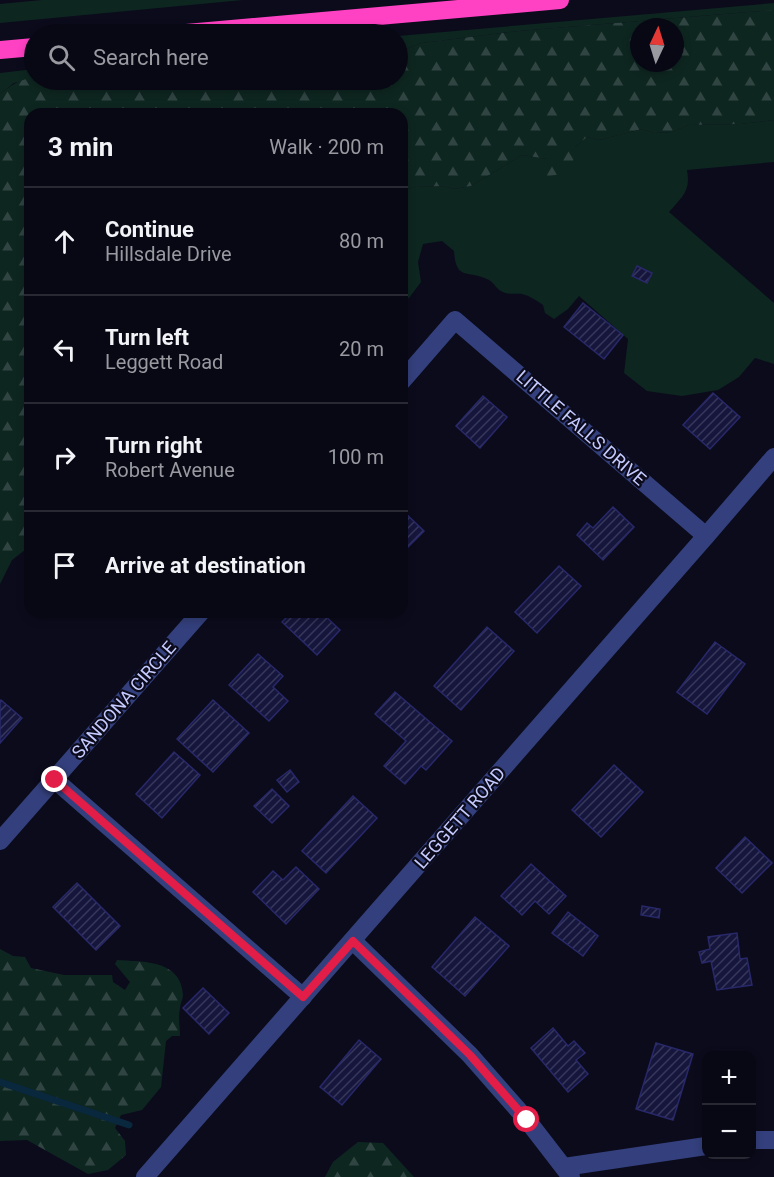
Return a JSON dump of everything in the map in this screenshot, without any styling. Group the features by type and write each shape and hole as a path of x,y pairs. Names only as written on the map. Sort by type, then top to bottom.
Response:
{"highway":[{"path":"288,24 560,0"},
{"path":"0,50 24,48"}],"street":[{"name":"LITTLE FALLS DRIVE","path":"408,374 455,320 706,536"},
{"name":"LEGGETT ROAD","path":"145,1177 774,457"},
{"name":"SANDONA CIRCLE","path":"0,841 196,618"},
{"path":"55,780 303,997"},
{"path":"353,941 470,1055 527,1120 568,1172 702,1147"},
{"path":"756,1140 774,1140"}],"green space":[{"path":"42,0 243,0 0,23 0,4"},
{"path":"774,3 774,10 677,18 630,18 630,22 519,31 422,43 408,48 408,35"},
{"path":"774,10 774,120 740,124 688,125 672,132 654,133 642,129 599,140 587,137 575,147 575,158 564,173 546,177 540,175 547,159 522,155 471,186 453,189 444,186 408,189 408,108 24,108 24,551 12,560 0,584 0,94 24,80 24,90 408,90 408,48 422,43 519,31 630,22 630,72 684,72 684,18 677,18"},
{"path":"24,70 24,80 14,83 0,94 0,73"},
{"path":"774,120 774,162 687,170 686,189 669,212 774,303 774,364 755,358 739,377 718,390 682,396 647,391 624,373 628,339 579,296 568,309 554,319 545,313 543,305 530,297 505,293 489,280 460,271 455,261 454,251 442,241 423,244 418,262 421,282 408,298 408,189 444,186 453,189 471,186 522,155 547,159 575,147 587,137 599,140 642,129 654,133 672,132 688,125 740,124"},
{"path":"0,949 13,956 25,957 31,968 64,975 112,975 113,982 125,990 130,982 115,964 117,960 159,965 168,969 181,983 183,995 179,1015 180,1036 172,1036 166,1041 161,1087 142,1110 121,1115 115,1128 125,1141 126,1155 108,1170 88,1174 27,1140 0,1141"},
{"path":"358,1142 383,1143 414,1177 325,1177 333,1162"}],"building":[{"path":"637,266 652,273 647,283 632,276"},
{"path":"583,303 623,335 604,359 564,327"},
{"path":"713,393 740,417 710,449 683,425"},
{"path":"483,396 507,417 480,448 456,426"},
{"path":"613,507 634,527 603,560 577,535 587,523 593,528"},
{"path":"408,516 424,531 408,547"},
{"path":"559,566 581,586 537,633 515,612"},
{"path":"286,618 327,618 340,630 317,655 282,622"},
{"path":"487,627 514,651 461,710 434,686"},
{"path":"715,642 745,664 707,714 677,692"},
{"path":"258,654 283,676 273,687 288,701 269,721 229,685"},
{"path":"395,692 452,741 426,770 421,766 405,784 384,766 406,741 375,714"},
{"path":"213,700 249,733 213,772 177,739"},
{"path":"0,701 22,718 0,743"},
{"path":"174,752 200,775 162,818 136,794"},
{"path":"614,765 643,792 601,837 572,810"},
{"path":"290,770 299,782 287,792 277,780"},
{"path":"272,789 289,806 272,823 254,806"},
{"path":"353,796 377,818 326,873 302,851"},
{"path":"745,837 772,863 742,893 716,868"},
{"path":"531,864 566,896 549,914 535,901 522,915 501,896"},
{"path":"296,867 319,889 286,924 253,892 273,871 283,880"},
{"path":"77,883 120,926 96,950 53,907"},
{"path":"642,906 660,909 659,918 641,915"},
{"path":"568,912 598,936 583,956 552,933"},
{"path":"475,917 509,946 465,996 432,967"},
{"path":"737,933 740,959 747,958 752,985 717,990 711,961 702,963 699,952 710,949 708,937"},
{"path":"203,988 229,1013 209,1034 183,1008"},
{"path":"553,1028 568,1046 574,1041 585,1053 576,1060 588,1074 568,1092 531,1048"},
{"path":"359,1040 381,1059 342,1105 320,1087"},
{"path":"656,1043 693,1054 673,1120 636,1109"}],"waterway":[{"path":"0,1082 129,1125"}],"route":[{"path":"55,780 303,997 353,941 470,1055 527,1120"}]}
